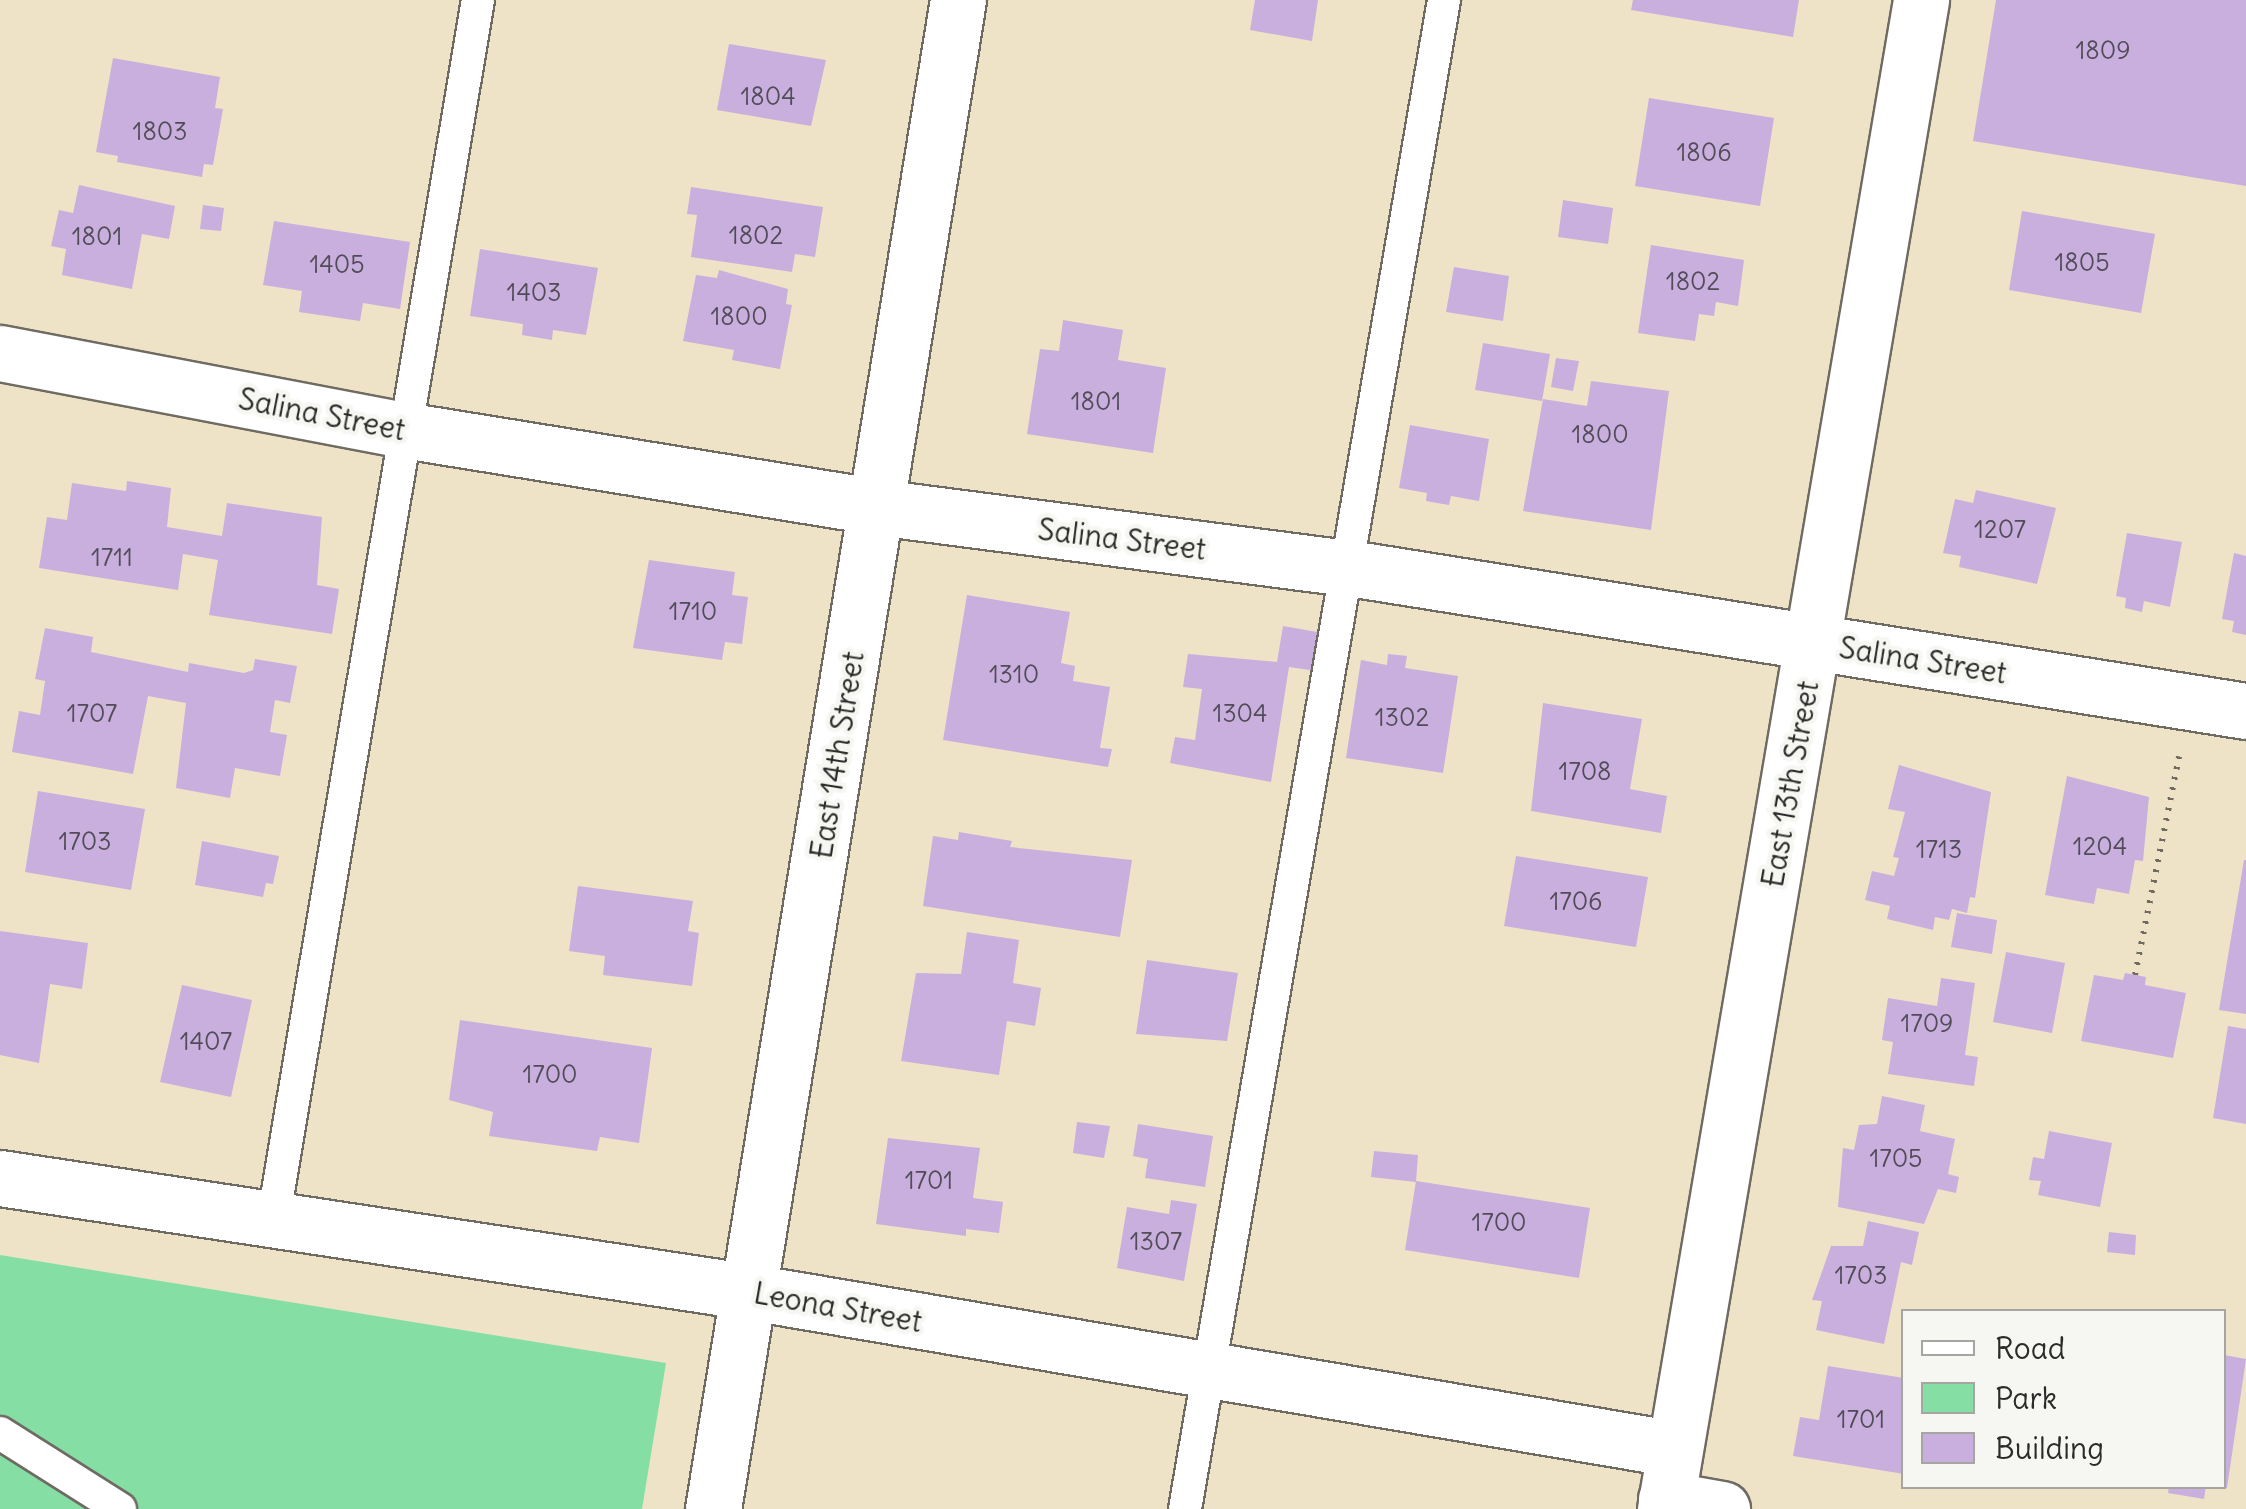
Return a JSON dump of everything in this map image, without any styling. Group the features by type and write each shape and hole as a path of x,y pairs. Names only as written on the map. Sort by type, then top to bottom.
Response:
{"street":[{"name":"East 14th Street","path":"713,1509 958,0"},
{"name":"East 13th Street","path":"1669,1486 1921,0"},
{"name":"Salina Street","path":"0,353 410,432 877,507 1349,568 2246,711"},
{"name":"Leona Street","path":"0,1178 751,1292 1210,1371 1669,1486 1722,1509"}],"lane":[{"path":"273,1221 410,432 478,0"},
{"path":"1185,1509 1444,0"},
{"path":"0,1433 120,1509"}],"path":[{"path":"2134,975 2180,752"}],"green space":[{"path":"0,1255 666,1363 642,1509 0,1509"}],"building":[{"path":"1255,0 1318,0 1312,41 1250,30"},
{"path":"1633,0 1799,0 1793,37 1631,10"},
{"path":"1996,0 2246,0 2246,186 1973,141"},
{"path":"729,44 826,60 811,126 717,110"},
{"path":"113,58 220,77 215,108 223,109 213,165 204,164 202,177 117,162 118,156 96,152"},
{"path":"1649,98 1774,118 1760,206 1635,186"},
{"path":"79,185 175,206 169,239 142,234 132,289 62,275 66,249 51,246 59,210 73,213"},
{"path":"691,187 823,207 815,257 795,254 792,272 691,257 697,215 687,214"},
{"path":"1563,200 1613,208 1608,244 1558,237"},
{"path":"203,205 224,208 221,231 200,229"},
{"path":"2022,211 2155,234 2141,313 2009,290"},
{"path":"274,221 410,242 400,309 363,303 360,321 299,312 302,291 263,285"},
{"path":"1651,245 1744,260 1738,306 1716,302 1714,316 1699,314 1695,341 1638,333"},
{"path":"480,249 598,268 586,335 553,330 552,340 522,335 523,324 470,316"},
{"path":"1454,267 1509,276 1503,321 1446,312"},
{"path":"719,270 788,289 786,304 792,305 780,369 732,360 734,350 683,341 696,275 717,278"},
{"path":"1063,320 1123,330 1118,360 1166,368 1153,453 1027,434 1040,349 1059,351"},
{"path":"1483,343 1550,354 1542,401 1475,390"},
{"path":"1556,358 1579,361 1573,391 1551,387"},
{"path":"1591,381 1669,391 1651,530 1523,511 1543,399 1587,406"},
{"path":"1410,425 1489,439 1479,501 1451,496 1449,505 1426,501 1427,493 1399,488"},
{"path":"127,481 171,488 167,527 222,536 227,503 322,517 317,585 339,589 332,634 209,615 218,560 183,554 178,590 39,568 47,517 67,520 72,483 126,491"},
{"path":"1976,490 2056,508 2037,584 1959,567 1961,556 1943,553 1955,499 1973,503"},
{"path":"2127,533 2182,542 2170,607 2144,601 2142,612 2125,608 2126,598 2116,596"},
{"path":"2234,553 2246,556 2246,635 2232,632 2234,621 2222,619"},
{"path":"649,560 735,572 732,595 748,597 742,644 725,642 722,660 633,648"},
{"path":"967,595 1070,612 1061,663 1075,666 1073,681 1110,687 1100,748 1112,749 1108,767 943,740"},
{"path":"1283,626 1323,633 1317,671 1289,667 1271,782 1170,763 1175,737 1195,740 1202,689 1183,687 1188,654 1277,662"},
{"path":"45,628 93,637 91,652 188,672 189,663 244,673 253,670 255,659 297,666 290,703 275,700 270,732 287,735 280,776 235,768 230,798 176,788 186,703 148,696 133,774 12,752 19,711 40,715 45,681 35,679"},
{"path":"1388,654 1407,656 1405,668 1458,676 1443,773 1346,758 1361,660 1387,665"},
{"path":"1543,703 1642,719 1630,789 1667,796 1661,833 1531,811"},
{"path":"1899,765 1991,792 1975,898 1970,897 1967,913 1952,909 1949,920 1935,917 1933,930 1887,919 1890,906 1865,900 1872,871 1894,876 1899,858 1893,857 1905,812 1888,809"},
{"path":"2067,776 2149,797 2143,861 2135,860 2129,894 2097,888 2094,904 2045,895"},
{"path":"38,791 145,809 131,890 25,872"},
{"path":"959,832 1012,841 1010,847 1132,860 1120,937 923,906 933,836 958,840"},
{"path":"202,841 279,856 273,884 266,883 263,897 195,885"},
{"path":"1516,856 1648,877 1636,947 1504,926"},
{"path":"2246,860 2246,1014 2219,1010"},
{"path":"578,886 693,901 688,931 699,933 692,986 603,975 605,956 569,951"},
{"path":"1957,913 1997,920 1992,954 1951,947"},
{"path":"0,931 88,943 82,989 50,984 39,1063 0,1055"},
{"path":"967,932 1019,940 1013,983 1041,988 1035,1026 1007,1021 999,1075 901,1061 916,973 961,974"},
{"path":"2006,952 2065,963 2052,1033 1993,1022"},
{"path":"1147,960 1238,973 1227,1041 1136,1034"},
{"path":"2125,973 2146,977 2145,985 2186,993 2173,1058 2081,1041 2094,975 2123,980"},
{"path":"1941,978 1975,983 1965,1055 1978,1057 1974,1086 1888,1074 1893,1042 1882,1040 1888,998 1937,1006"},
{"path":"182,985 252,1000 231,1097 160,1082"},
{"path":"460,1020 652,1048 639,1143 600,1137 597,1151 489,1136 493,1112 449,1100"},
{"path":"2228,1026 2246,1029 2246,1124 2213,1118"},
{"path":"1882,1096 1925,1105 1920,1131 1955,1139 1948,1174 1959,1177 1956,1193 1938,1189 1924,1224 1838,1207 1843,1148 1854,1150 1859,1125 1877,1124"},
{"path":"1077,1122 1110,1126 1104,1158 1073,1153"},
{"path":"1138,1124 1213,1136 1205,1187 1145,1178 1148,1159 1133,1156"},
{"path":"2049,1131 2112,1143 2100,1207 2038,1195 2041,1181 2029,1180 2033,1157 2044,1159"},
{"path":"888,1138 980,1148 973,1198 1003,1202 999,1233 966,1229 966,1236 876,1224"},
{"path":"1374,1151 1418,1155 1416,1182 1371,1177"},
{"path":"1416,1181 1590,1208 1579,1278 1405,1250"},
{"path":"1171,1200 1197,1204 1184,1281 1117,1268 1127,1207 1169,1214"},
{"path":"1868,1221 1919,1232 1912,1265 1901,1262 1884,1344 1816,1330 1822,1301 1812,1300 1831,1246 1863,1246"},
{"path":"2109,1232 2136,1235 2135,1255 2107,1252"},
{"path":"2226,1355 2246,1359 2226,1488"},
{"path":"1828,1366 1901,1378 1901,1474 1793,1456 1800,1417 1819,1420"},
{"path":"2169,1489 2206,1489 2204,1499 2168,1493"}]}
